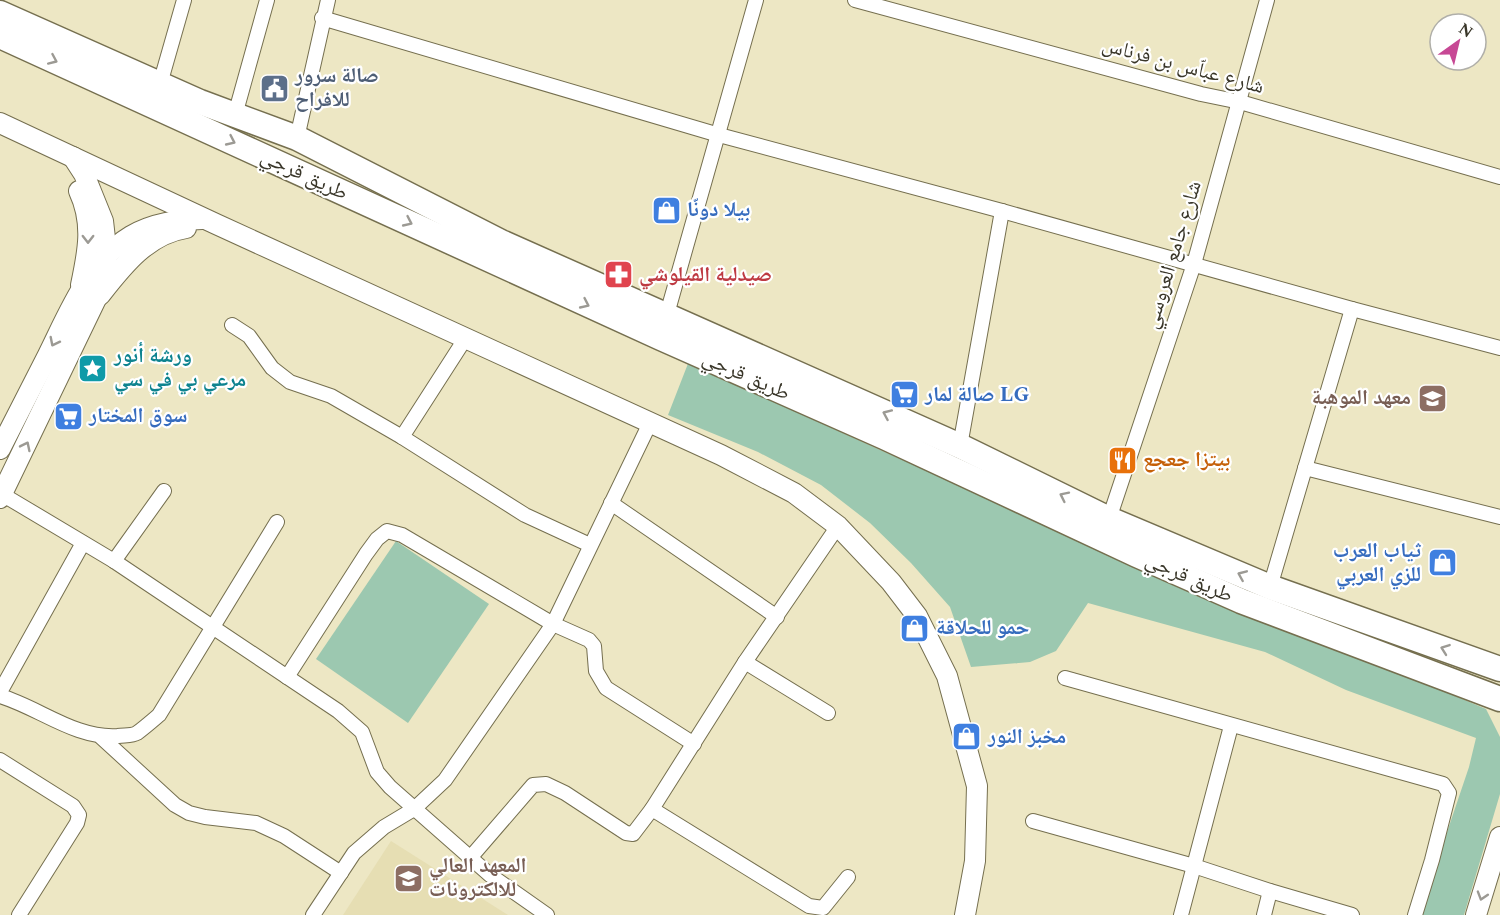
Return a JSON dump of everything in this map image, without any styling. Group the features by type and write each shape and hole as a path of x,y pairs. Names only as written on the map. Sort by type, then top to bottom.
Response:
{"highway":[{"name":"طريق قرجي","path":"0,13 200,102 297,138 664,327 884,437 1137,555 1241,601 1500,699"},
{"name":"طريق قرجي","path":"0,36 664,327 960,446 1109,519 1270,587 1500,669"},
{"path":"1468,688 1500,711"}],"street":[{"path":"235,115 267,0"},
{"path":"297,138 322,18 328,0"},
{"path":"664,327 756,0"},
{"name":"شارع عباّس بن فرناس","path":"855,0 1201,94 1240,102 1500,177"},
{"name":"شارع جامع العروسي","path":"1109,519 1194,264 1267,0"},
{"path":"160,84 182,1"},
{"path":"322,18 719,135 1500,348"},
{"path":"0,123 210,222 721,455 794,493 838,526 891,582 917,616 947,676 976,786 975,861 965,915"},
{"path":"53,148 73,177 86,205 89,243 88,294 1,495 114,561 338,711 362,732 377,772 390,787 470,858 547,915"},
{"path":"73,157 84,174 103,221 107,256"},
{"path":"960,446 1002,211"},
{"path":"0,449 88,294 107,256 131,236 158,224 182,220 210,222"},
{"path":"88,294 151,242 181,229 210,222"},
{"path":"1270,587 1352,309"},
{"path":"232,325 249,336 272,368 290,381 331,396 402,437 525,515 590,545"},
{"path":"402,437 465,339"},
{"path":"313,915 354,853 384,827 414,809 445,780 554,624 650,423"},
{"path":"1305,468 1500,517"},
{"path":"114,561 164,492"},
{"path":"611,503 777,617"},
{"path":"83,543 0,694 45,714 57,723 101,737 135,734 159,715 277,522"},
{"path":"470,858 532,784 546,784 565,793 626,833 633,834 652,809 745,662 838,526"},
{"path":"287,677 366,554 377,539 387,531 402,535 554,624 592,643 596,671 606,688 694,744"},
{"path":"745,662 828,713"},
{"path":"1065,678 1443,784 1449,793 1415,915"},
{"path":"1181,915 1231,726"},
{"path":"101,737 175,806 205,817 256,823 284,836 341,873"},
{"path":"0,760 73,806 79,815 77,823 24,913"},
{"path":"652,809 809,906 823,908 848,877"},
{"path":"1033,821 1194,866 1352,915"},
{"path":"1476,915 1500,837"},
{"path":"1264,915 1270,891"}],"shaded area":[{"name":"المعهد العالي للالكترونات","path":"391,841 508,915 343,915"}],"green space":[{"path":"689,361 985,497 1486,709 1500,737 1500,794 1464,915 1419,915 1469,767 1476,738 1346,690 1265,652 1088,603 1056,651 1030,662 971,667 950,607 911,563 870,523 821,485 758,452 668,415"},
{"path":"396,541 489,604 408,723 316,659"}],"place":[{"name":"صالة سرور للافراح","path":"274,88"},
{"name":"بيلا دونّا","path":"666,210"},
{"name":"صيدلية القيلوشي","path":"618,275"},
{"name":"ورشة أنور مرعي بي في سي","path":"93,368"},
{"name":"صالة لمار LG","path":"904,395"},
{"name":"معهد الموهبة","path":"1432,398"},
{"name":"سوق المختار","path":"68,416"},
{"name":"بيتزا جعجع","path":"1122,460"},
{"name":"ثياب العرب للزي العربي","path":"1442,563"},
{"name":"حمو للحلاقة","path":"915,628"},
{"name":"مخبز النور","path":"967,737"},
{"name":"المعهد العالي للالكترونات","path":"408,878"}]}
